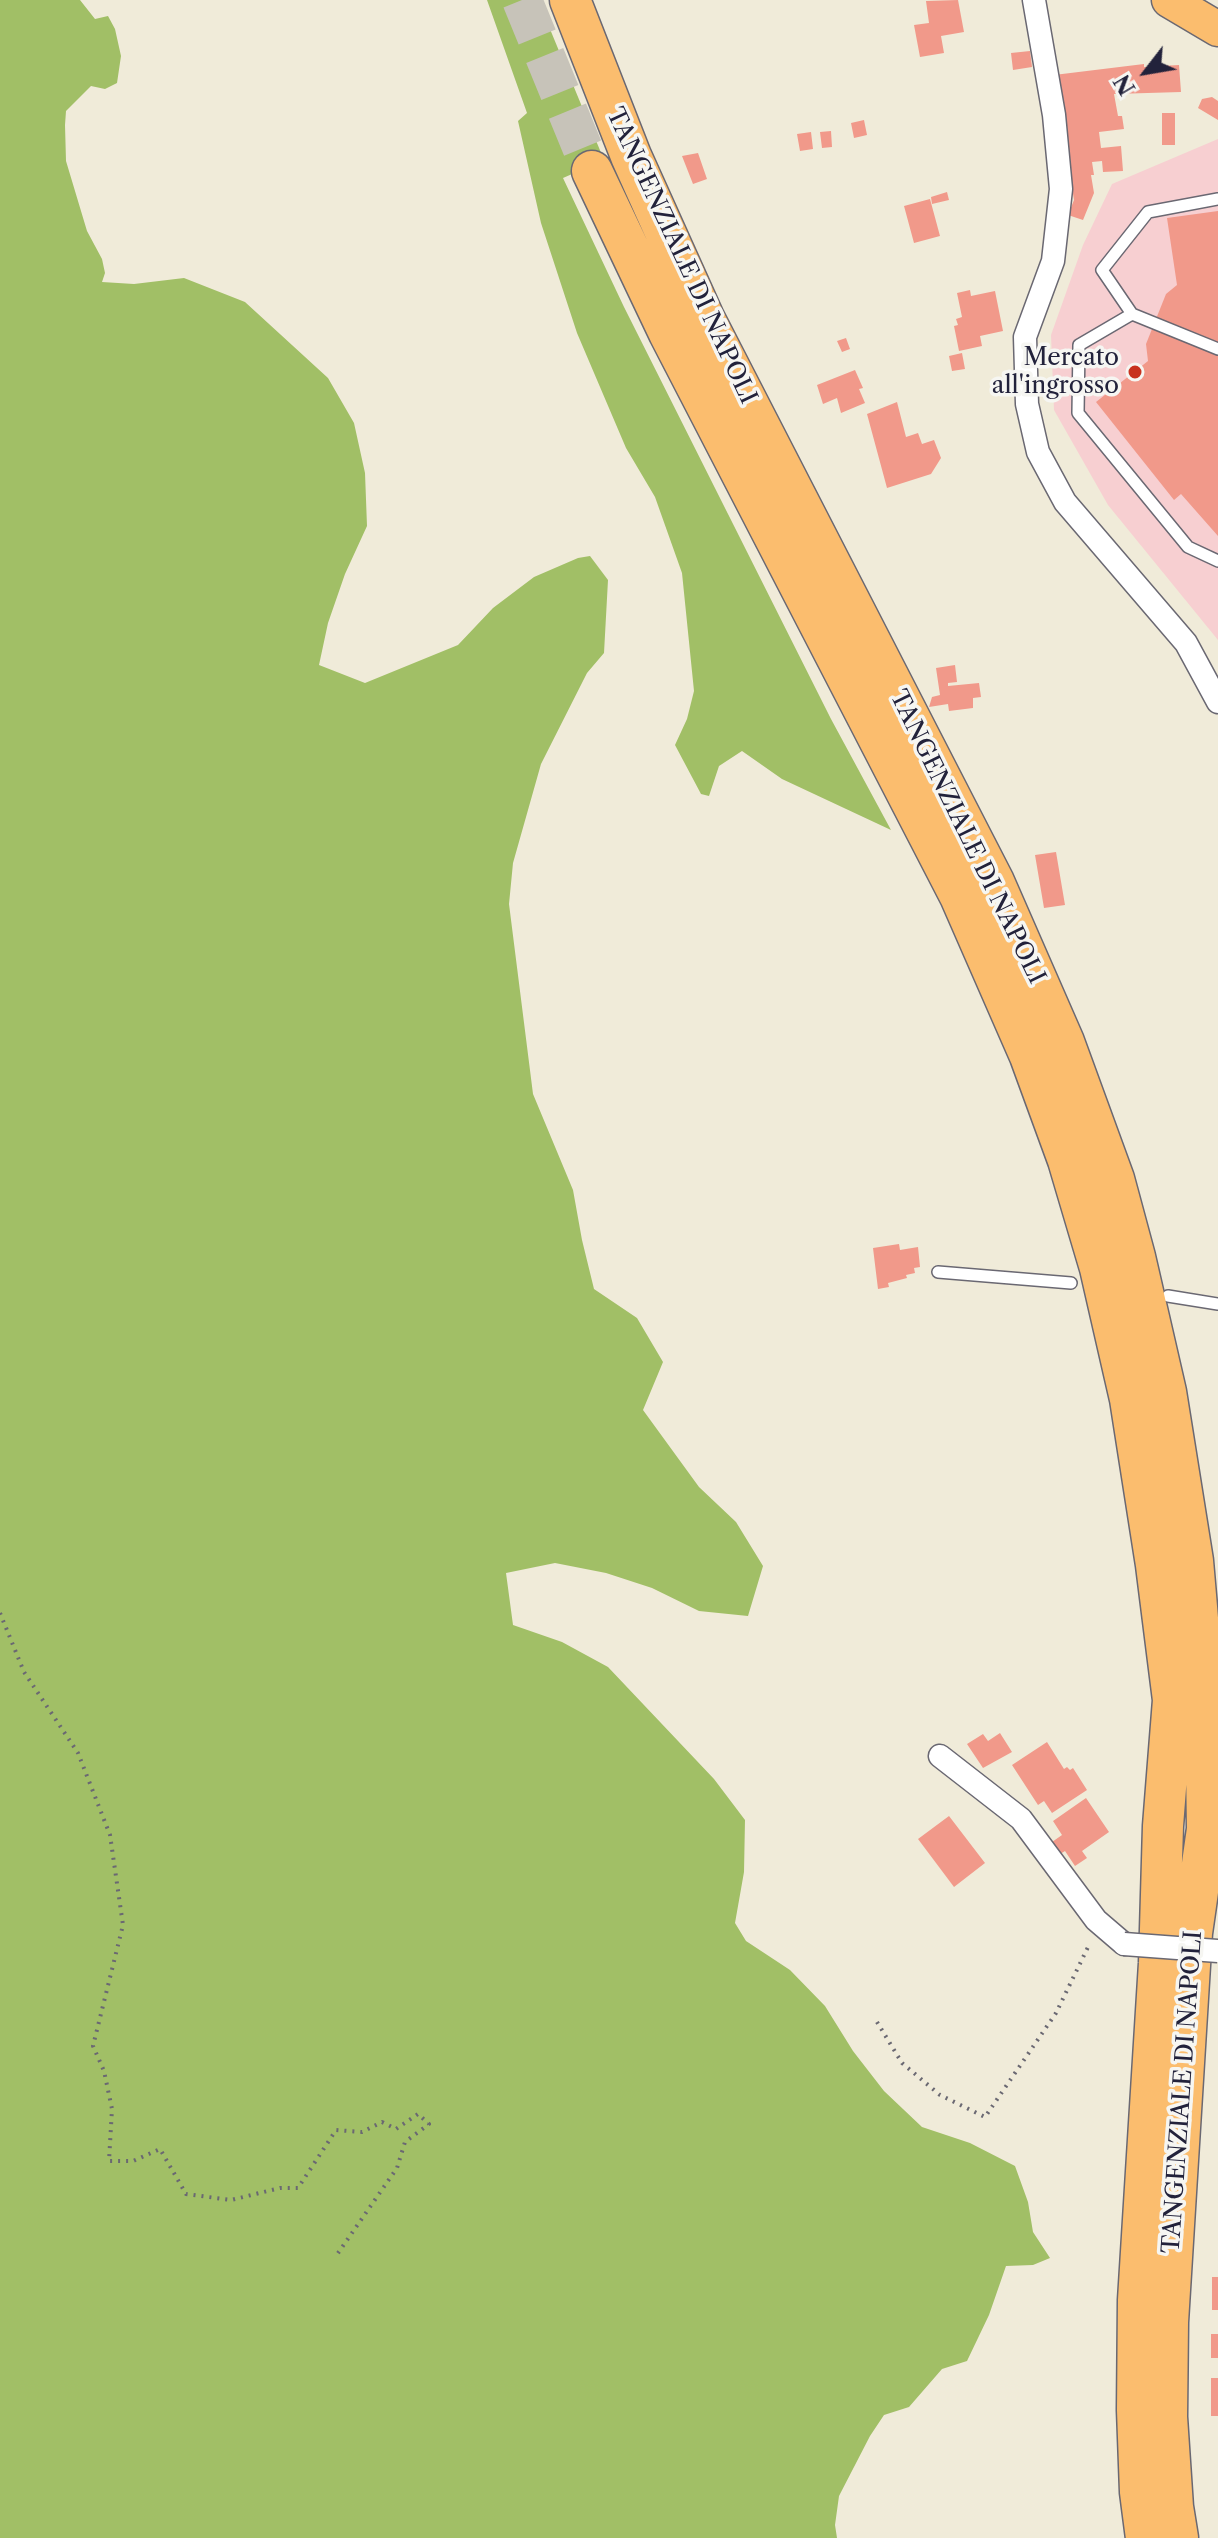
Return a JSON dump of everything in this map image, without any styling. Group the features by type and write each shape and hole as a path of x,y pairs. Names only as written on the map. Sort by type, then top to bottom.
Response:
{"highway":[{"name":"TANGENZIALE DI NAPOLI","path":"570,0 631,156 704,318 994,882 1064,1042 1114,1179 1135,1257 1166,1392 1186,1515 1205,1699 1207,1829 1192,1933 1168,2322 1167,2417 1178,2538"},
{"name":"TANGENZIALE DI NAPOLI","path":"592,171 669,333 973,925 1030,1056 1068,1160 1100,1268 1127,1384 1156,1565 1173,1700 1163,1826 1159,1963 1138,2300 1137,2424 1146,2538"}],"main road":[{"path":"1169,0 1218,29"}],"street":[{"path":"1034,0 1054,115 1061,189 1053,261 1025,337 1027,404 1038,452 1065,502 1186,643 1218,702"},
{"path":"940,1756 1021,1819 1099,1923 1124,1944 1218,1951"}],"lane":[{"path":"1218,199 1148,212 1102,270 1132,314 1218,349"},
{"path":"1132,314 1079,345 1078,413 1188,547 1218,561"},
{"path":"938,1272 1071,1283"},
{"path":"1168,1296 1218,1304"}],"path":[{"path":"0,1613 24,1672 78,1753 110,1835 123,1925 93,2046 104,2071 112,2109 109,2161 133,2161 160,2149 186,2194 231,2200 280,2188 298,2188 336,2130 362,2132 382,2122 396,2129 418,2114 429,2124 405,2142 397,2168 336,2256"},
{"path":"877,2022 902,2063 940,2095 985,2117 1056,2013 1099,1923"}],"shaded area":[{"name":"Mercato all'ingrosso","path":"1218,139 1218,640 1108,505 1054,410 1051,335 1083,245 1112,184"}],"green space":[{"path":"0,0 80,0 95,19 108,16 115,29 121,56 117,83 105,89 91,86 66,111 65,125 66,161 87,231 102,259 105,273 102,282 134,284 184,278 245,302 328,378 354,423 365,473 367,526 345,574 328,623 319,665 365,683 458,645 493,608 534,577 578,558 590,556 608,580 604,653 587,673 541,764 513,863 509,904 533,1094 573,1190 594,1289 637,1318 663,1362 643,1410 699,1487 736,1522 763,1566 748,1616 699,1611 652,1588 606,1573 555,1563 506,1573 513,1625 562,1642 608,1667 714,1779 745,1820 744,1872 735,1923 746,1941 790,1970 825,2006 853,2051 884,2091 922,2127 970,2143 1015,2166 1028,2202 1033,2232 1050,2258 1033,2265 1006,2266 989,2315 967,2361 942,2369 909,2407 884,2415 839,2496 835,2525 837,2538 0,2538"},
{"path":"487,0 538,0 604,160 563,178 624,307 831,719 891,830 782,779 742,751 719,766 709,796 701,794 675,745 687,719 694,691 682,573 655,497 626,448 577,333 541,223 518,121 527,113"}],"building":[{"path":"958,0 964,32 941,36 944,53 920,57 914,25 929,23 926,1"},
{"path":"1030,51 1032,67 1013,70 1011,53"},
{"path":"1144,64 1144,67 1179,65 1181,92 1114,94 1124,129 1099,132 1101,148 1121,146 1123,171 1103,172 1102,161 1092,162 1094,193 1083,220 1068,215 1074,200 1054,75"},
{"path":"1212,97 1218,101 1218,120 1198,108 1202,99"},
{"path":"1162,113 1175,113 1175,145 1162,145"},
{"path":"864,120 867,135 854,138 851,123"},
{"path":"831,131 832,147 822,148 820,132"},
{"path":"811,132 813,149 800,151 797,134"},
{"path":"698,153 707,179 693,184 682,156"},
{"path":"947,192 949,200 932,204 931,197"},
{"path":"930,199 940,236 914,243 904,206"},
{"path":"1218,211 1218,536 1181,494 1174,500 1096,402 1148,361 1146,344 1166,294 1177,285 1167,218"},
{"path":"970,290 971,296 995,291 1003,331 980,336 982,346 959,351 954,326 958,325 956,319 962,317 957,293"},
{"path":"846,338 850,349 842,352 837,341"},
{"path":"962,353 965,369 952,371 949,356"},
{"path":"855,370 863,388 859,389 865,403 841,413 837,398 823,404 817,385"},
{"path":"897,402 906,437 918,433 922,444 934,440 941,458 931,474 887,488 867,414"},
{"path":"955,665 957,682 948,683 948,686 979,683 981,697 973,698 973,708 949,711 948,704 929,707 932,697 940,695 936,668"},
{"path":"1056,852 1065,905 1044,908 1035,855"},
{"path":"899,1244 900,1250 918,1247 920,1267 914,1268 915,1273 906,1275 907,1278 878,1289 873,1248"},
{"path":"1000,1733 1012,1752 983,1768 967,1744 983,1734 988,1741"},
{"path":"1047,1742 1064,1769 1073,1768 1087,1790 1052,1813 1044,1801 1038,1805 1012,1765"},
{"path":"1086,1798 1109,1832 1082,1851 1087,1858 1075,1866 1065,1851 1060,1854 1052,1842 1062,1835 1053,1821"},
{"path":"949,1816 985,1863 954,1887 918,1839"},
{"path":"1212,2277 1218,2277 1218,2310 1212,2310"},
{"path":"1211,2334 1218,2334 1218,2358 1211,2358"},
{"path":"1211,2378 1218,2378 1218,2416 1211,2416"}],"tunnel":[{"path":"522,0 592,171"}],"place":[{"name":"Mercato all'ingrosso","path":"1135,372"}]}
